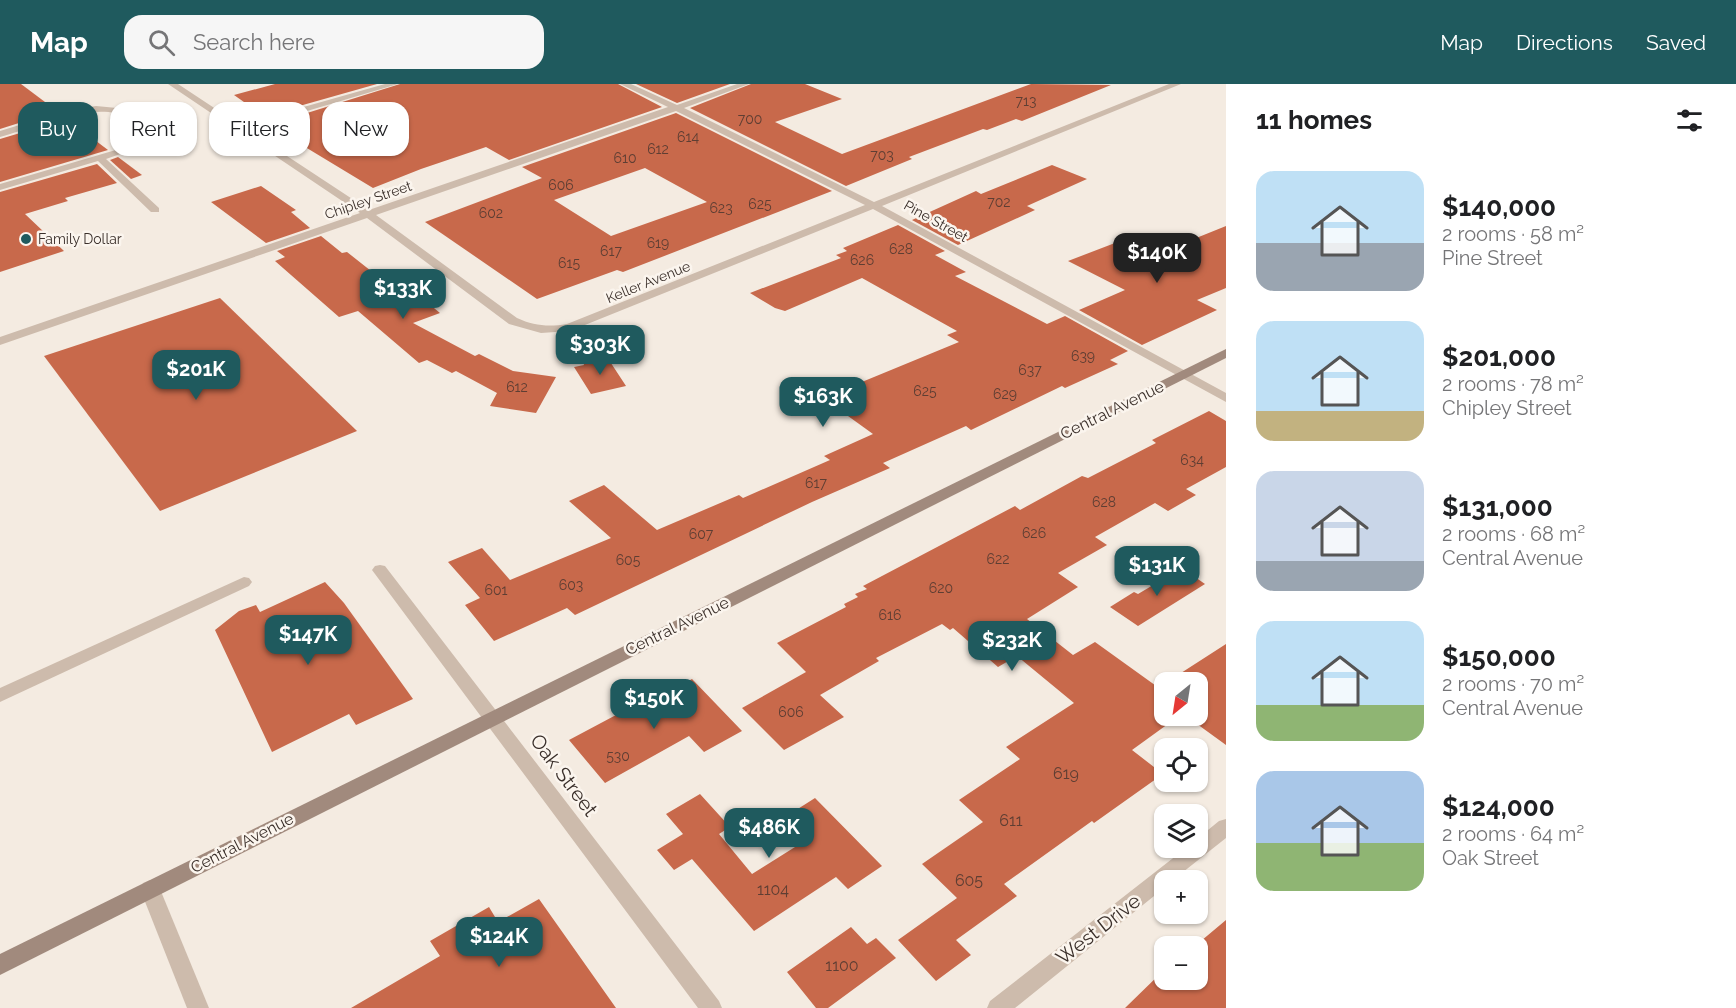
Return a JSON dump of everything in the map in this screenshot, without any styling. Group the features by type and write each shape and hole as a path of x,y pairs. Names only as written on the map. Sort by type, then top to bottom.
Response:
{"street":[{"name":"Keller Avenue","path":"172,84 209,108"},
{"path":"310,108 394,84"},
{"name":"Pine Street","path":"624,84 678,108 877,206 1226,398"},
{"name":"Chipley Street","path":"0,341 745,84"},
{"name":"Keller Avenue","path":"282,156 368,214 513,321 531,329 549,330 570,327 1177,84"},
{"path":"0,134 96,109 124,113 143,123 148,135 140,144 0,187"},
{"path":"100,158 155,210"},
{"name":"Central Avenue","path":"0,965 1226,353"},
{"name":"Oak Street","path":"380,570 711,1008"},
{"path":"0,695 244,582"},
{"name":"West Drive","path":"998,1008 1226,827"},
{"path":"150,889 198,1008"}],"building":[{"path":"0,84 21,84 45,102 18,102 18,123 0,129"},
{"path":"275,84 377,84 310,103 244,102 234,95"},
{"path":"400,84 618,84 662,107 509,160 486,147 373,188 310,150 310,112 322,108 322,156 409,156 409,102 342,102"},
{"path":"636,84 730,84 677,103"},
{"path":"751,84 805,84 842,99 775,122 842,154 1031,84 1111,85 1022,121 1016,119 987,130 983,129 909,157 912,159 846,186 690,108"},
{"path":"676,113 832,191 623,272 617,270 537,299 425,222 542,178 522,167","holes":["645,168 707,202 611,236 554,200"]},
{"path":"18,134 18,156 88,156 0,182 0,139"},
{"path":"98,142 108,150 98,153"},
{"path":"118,157 142,175 131,179 110,160"},
{"path":"97,164 117,183 65,198 68,201 25,214 64,251 0,272 0,192"},
{"path":"1052,165 1087,179 1027,206 1035,210 958,245 912,220 976,191 981,194"},
{"path":"261,186 296,210 291,212 310,228 266,243 211,202"},
{"path":"898,225 945,251 935,255 966,272 955,276 1047,324 1065,316 1128,351 1110,360 1118,364 1065,388 1062,386 971,430 966,426 883,463 890,468 812,502 575,615 567,608 494,641 465,605 480,598 448,562 482,548 510,580 611,538 569,501 604,485 657,530 739,495 743,498 830,460 824,456 873,434 823,398 959,342 947,335 957,331 862,278 785,311 775,308 750,293 841,258 836,255 847,251 843,248"},
{"path":"1226,226 1226,288 1197,300 1217,310 1142,345 1079,310 1125,290 1068,261 1128,238 1159,253"},
{"path":"321,236 342,253 347,252 385,282 400,280 440,313 413,323 475,356 479,354 513,371 556,377 536,413 490,406 497,393 456,371 452,373 427,360 419,363 358,311 339,317 275,261 285,257 277,251"},
{"path":"220,298 357,431 160,511 44,356"},
{"path":"607,357 626,386 591,394 574,367 584,365 583,362"},
{"path":"1209,411 1226,421 1226,467 1186,489 1196,495 1168,511 1155,503 1095,537 1107,545 1058,573 1078,587 1027,619 1073,655 1095,642 1154,684 1154,726 1165,726 1132,750 1154,767 1154,780 1094,823 1092,821 1004,884 1017,896 956,940 971,955 936,981 898,940 957,898 922,864 983,822 959,800 1020,759 1006,747 1074,703 1017,656 998,667 953,628 950,630 942,624 876,658 879,661 820,695 844,717 784,750 742,708 806,672 777,643 846,607 844,604 858,597 855,594 867,589 863,586 1015,506 1020,510 1082,476 1088,478 1156,443 1152,440"},
{"path":"1182,568 1205,584 1138,626 1110,607 1134,592 1138,594"},
{"path":"325,582 344,603 413,699 356,725 349,714 272,752 215,630 239,611 256,605 260,612"},
{"path":"1226,644 1226,745 1200,726 1208,726 1208,672 1183,672"},
{"path":"692,679 742,731 704,752 689,736 605,783 569,740 663,690 666,693"},
{"path":"700,794 730,827 719,834 752,874 803,842 782,819 815,798 882,866 848,889 836,877 754,931 692,859 674,870 657,850 683,834 666,814"},
{"path":"539,899 616,1008 351,1008 440,956 430,941 489,907 498,922"},
{"path":"1226,920 1226,1008 1125,1008 1154,980 1154,990 1208,990 1207,936"},
{"path":"851,927 867,944 876,938 896,958 828,1008 816,1008 787,972"}],"place":[{"name":"Family Dollar","path":"26,239"}]}
